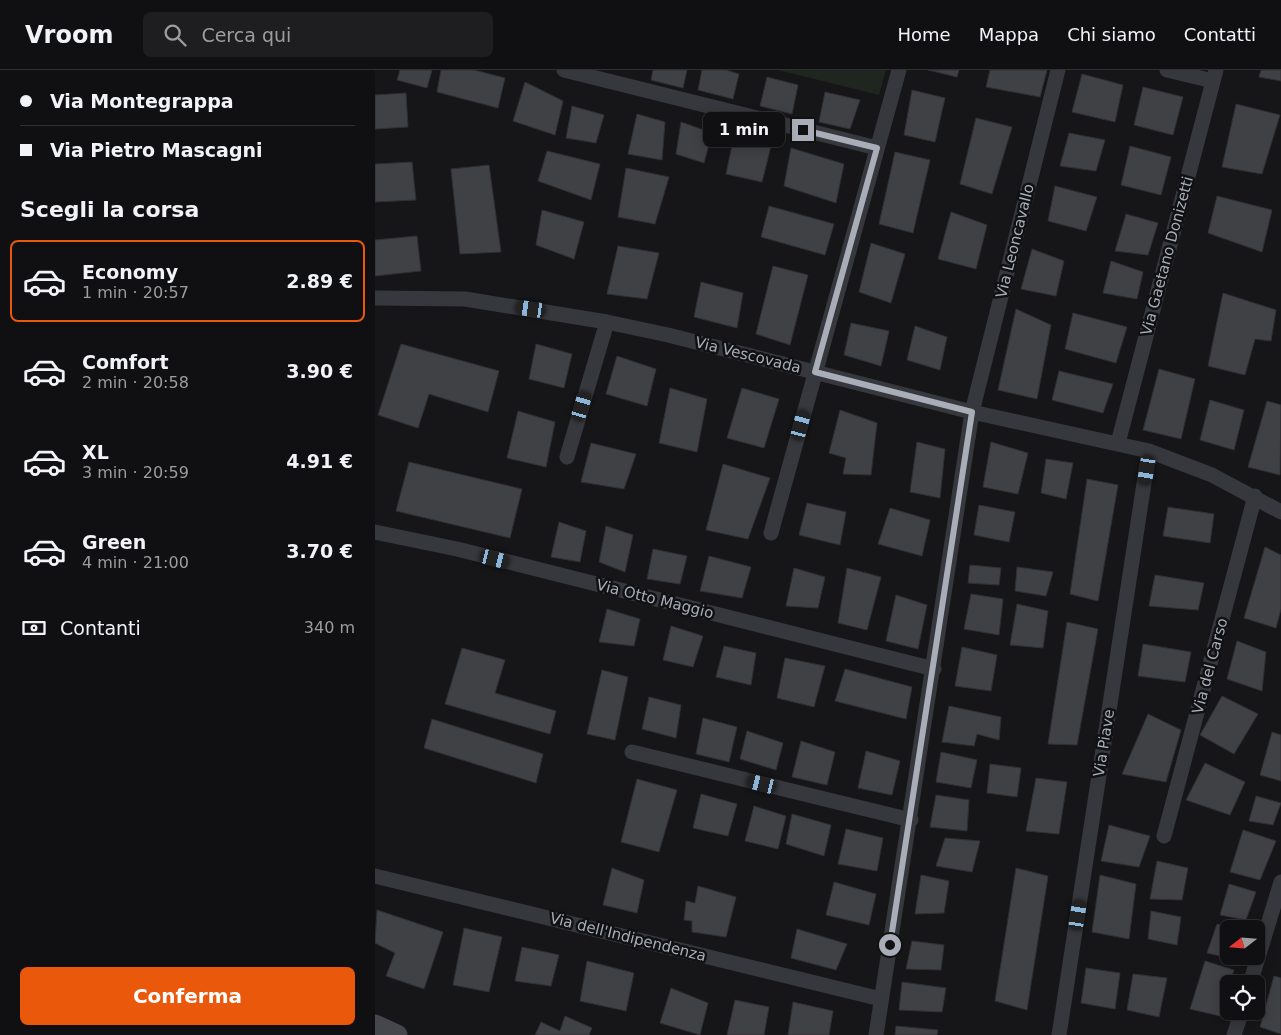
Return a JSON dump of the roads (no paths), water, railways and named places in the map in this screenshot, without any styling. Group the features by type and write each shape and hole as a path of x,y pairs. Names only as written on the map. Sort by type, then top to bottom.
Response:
{"main road":[{"path":"375,1025 397,1035"}],"street":[{"path":"564,70 877,148"},
{"path":"771,533 899,70"},
{"name":"Via Leoncavallo","path":"876,1035 911,820 972,412 1058,70"},
{"path":"1167,70 1214,76"},
{"name":"Via Gaetano Donizetti","path":"1118,443 1214,76"},
{"name":"Via Vescovada","path":"375,298 465,299 607,322 972,412 1149,451 1212,475 1255,496 1281,512"},
{"path":"567,457 607,322"},
{"name":"Via Piave","path":"1059,1035 1149,451"},
{"name":"Via del Carso","path":"1164,836 1255,496"},
{"name":"Via Otto Maggio","path":"375,532 457,549 934,669"},
{"path":"632,752 911,820"},
{"name":"Via dell'Indipendenza","path":"375,876 881,999"},
{"path":"1253,975 1281,882"},
{"path":"1234,1035 1239,1020"}]}
